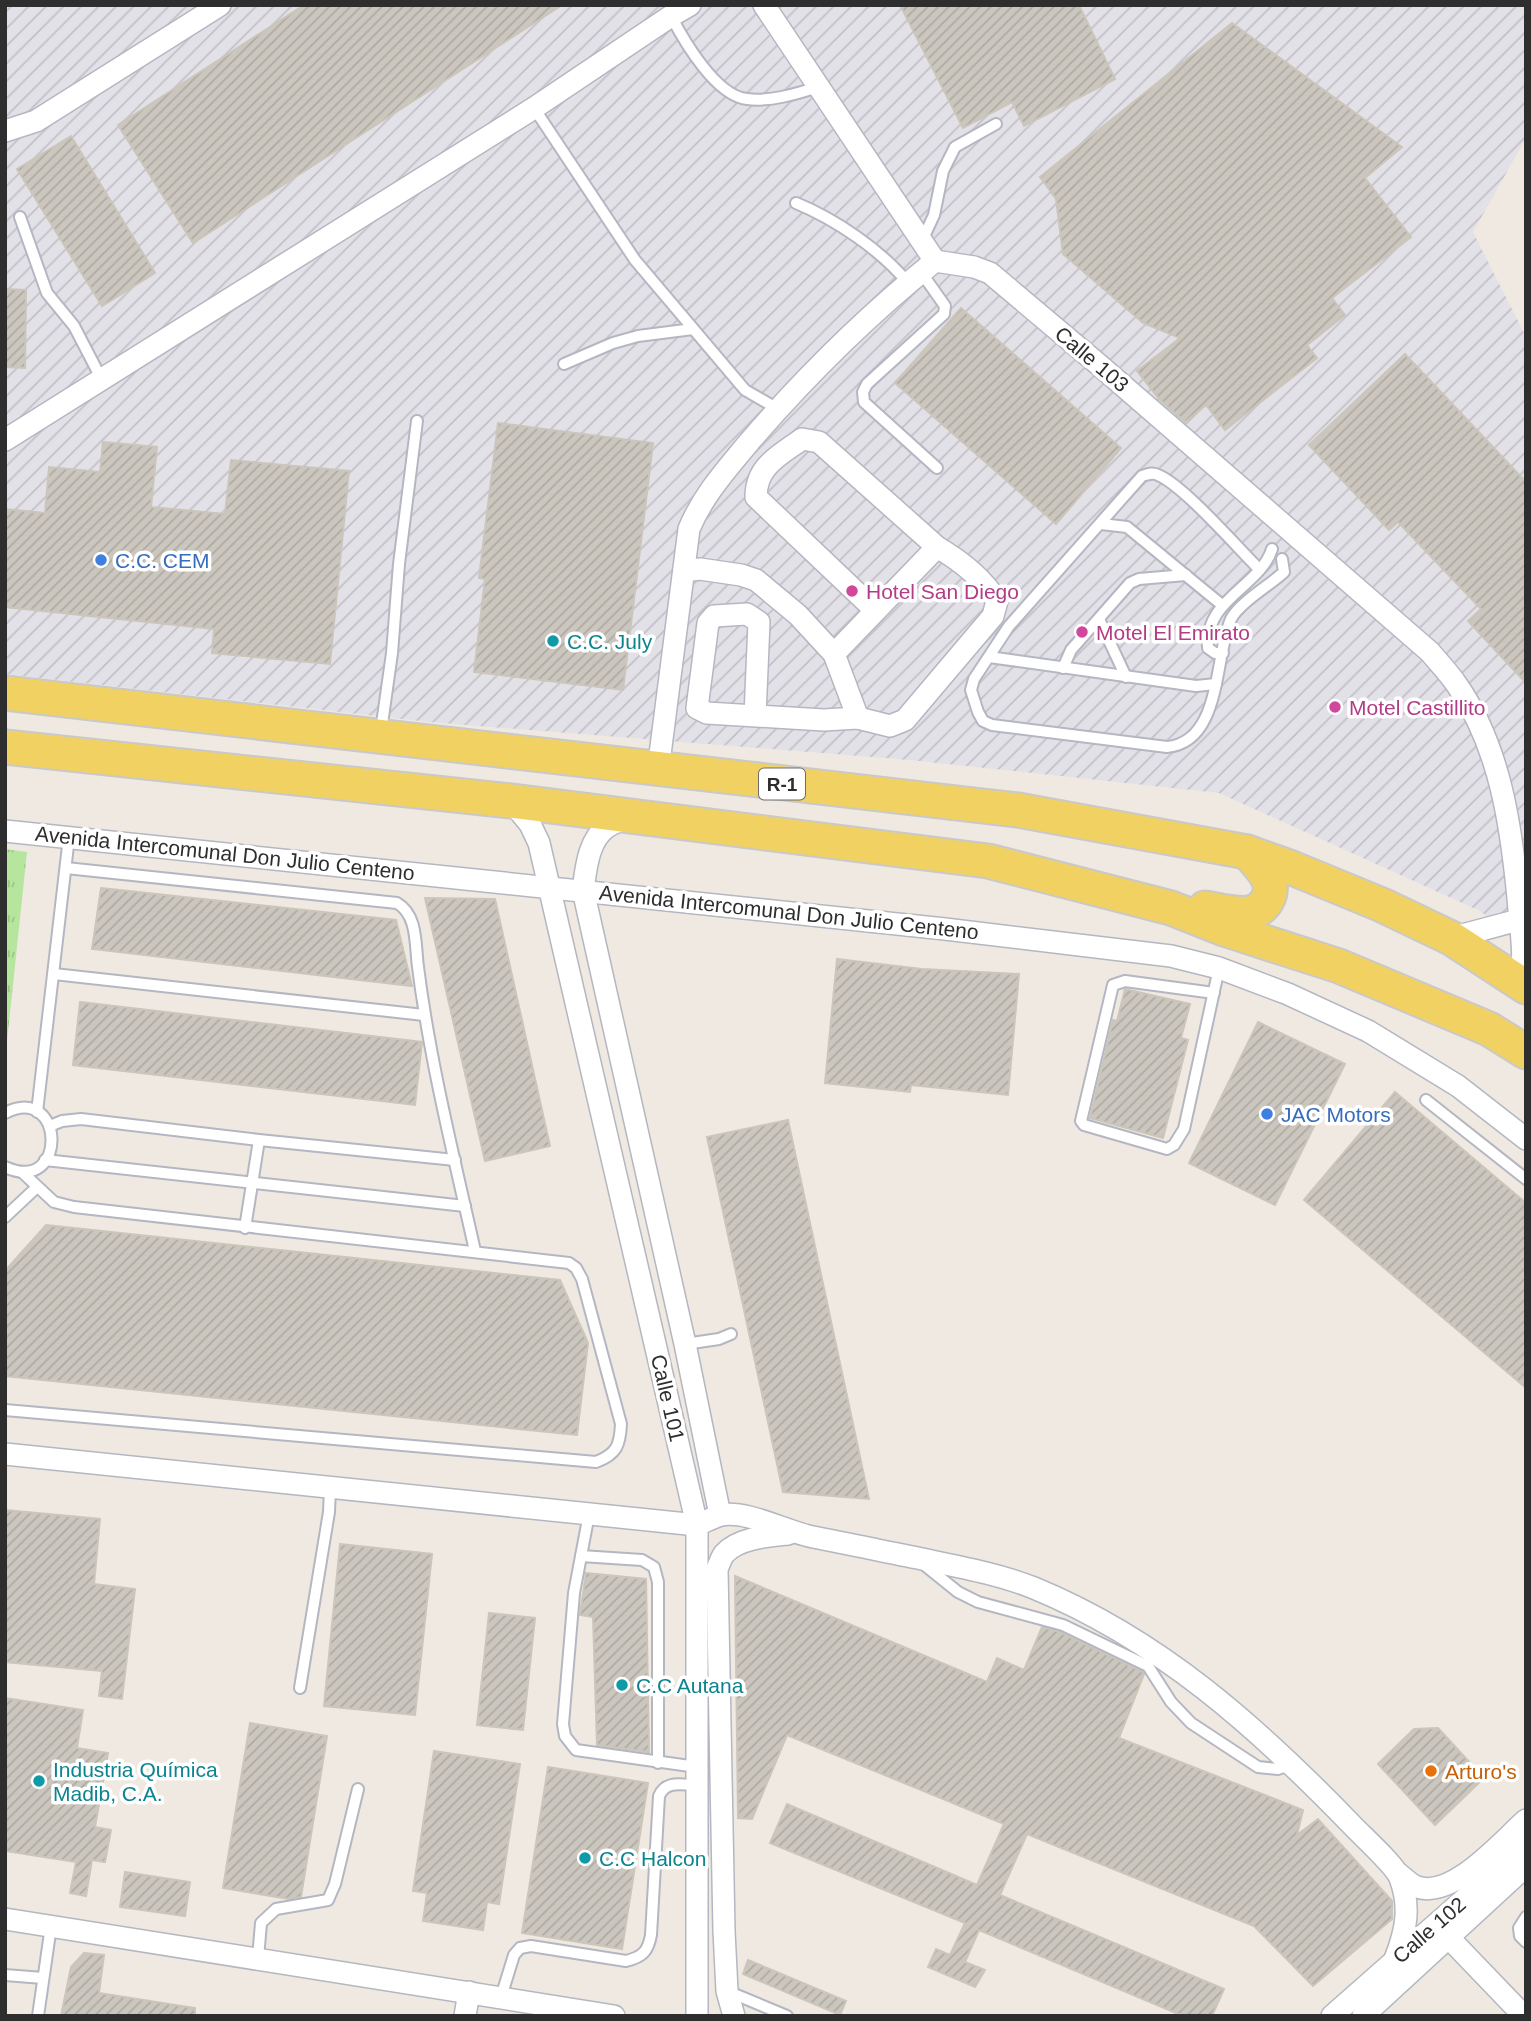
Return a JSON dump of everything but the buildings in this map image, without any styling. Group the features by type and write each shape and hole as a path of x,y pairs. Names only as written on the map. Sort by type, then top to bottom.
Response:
{"main road":[{"name":"R-1","path":"5,693 1018,810 1247,852 1382,905 1451,938 1523,985"},
{"path":"15,747 510,801 988,861 1171,908 1224,929 1339,966 1489,1029 1526,1052"},
{"path":"1171,908 1248,913 1257,911 1267,902 1269,880 1247,852"}],"street":[{"path":"5,131 36,121 220,5"},
{"path":"5,440 534,108 667,10 690,5"},
{"path":"658,770 689,529 697,508 778,409 838,348 921,272 922,243 764,5"},
{"name":"Calle 103","path":"921,272 974,267 990,273 1430,652 1458,686 1492,755 1505,804 1523,918 1523,985"},
{"path":"755,716 759,622 747,614 714,616 708,623 697,708 707,713 755,716 824,720 858,718 890,726 905,720 993,616 997,601 987,586 959,559 937,547 819,442 802,439 767,465 756,482 756,497 875,610"},
{"path":"834,654 937,547"},
{"path":"684,571 710,571 756,580 798,615 834,654 858,718"},
{"name":"Calle 101","path":"510,801 530,824 539,844 697,1525 697,2016"},
{"name":"Calle 101","path":"628,817 607,827 596,839 587,865 583,890 685,1344 720,1515"},
{"name":"Avenida Intercomunal Don Julio Centeno","path":"5,831 583,890 1158,954 1219,968 1288,994 1368,1031 1458,1086 1526,1139"},
{"path":"1451,938 1523,918"},
{"path":"5,1454 697,1525 720,1515 745,1517 797,1534 975,1570 1034,1588 1108,1624 1168,1660 1224,1703 1292,1764 1399,1874 1408,1915 1405,1936 1395,1959"},
{"path":"734,2016 727,1991 724,1917 717,1569 725,1553 741,1544 762,1536 797,1534"},
{"name":"Calle 102","path":"1399,1874 1417,1887 1439,1888 1464,1876 1526,1820"},
{"name":"Calle 102","path":"1332,2016 1526,1845"},
{"name":"Calle 102","path":"1363,2016 1526,1866"},
{"path":"696,1919 724,1917"},
{"path":"5,1919 614,2016"},
{"path":"1449,1938 1524,2016"},
{"path":"465,2016 469,1992"}],"lane":[{"path":"667,10 685,42 713,78 735,96 747,99 794,95 818,86"},
{"path":"534,108 635,260 745,390 778,409"},
{"path":"922,243 934,215 943,171 956,148 996,124"},
{"path":"796,203 824,214 863,242 921,272 946,306 944,314 867,384 863,392 864,402 937,468"},
{"path":"20,217 47,293 74,326 102,380"},
{"path":"564,364 613,343 638,336 693,328"},
{"path":"380,737 392,653 399,564 417,421"},
{"path":"1259,569 1185,495 1159,475 1150,473 1142,476 1009,626 974,679 971,690 983,721 1167,747 1179,746 1201,727 1216,684 1232,618 1284,572 1282,559"},
{"path":"1101,524 1127,527 1223,605"},
{"path":"1223,653 1215,653 1208,648 1207,635 1223,605 1268,563 1272,550"},
{"path":"1063,668 1071,650 1130,583 1139,579 1186,575"},
{"path":"1099,619 1126,677"},
{"path":"989,657 1196,686 1216,684"},
{"path":"37,1112 69,837"},
{"path":"66,868 397,903 406,908 412,924 424,1015 475,1251"},
{"path":"1214,993 1125,981 1113,985 1081,1121 1084,1125 1167,1149 1174,1144 1184,1129 1214,993 1219,968"},
{"path":"54,974 424,1015"},
{"path":"1426,1100 1526,1179"},
{"path":"5,1113 19,1108 37,1112 50,1126 53,1144 45,1160 31,1170 22,1172"},
{"path":"50,1126 81,1119 455,1160"},
{"path":"245,1228 260,1140"},
{"path":"45,1160 465,1206"},
{"path":"5,1167 22,1172 54,1202 74,1207 245,1228 560,1260 576,1268 582,1279 621,1424 621,1440 609,1458 596,1462 5,1410"},
{"path":"5,1216 37,1186"},
{"path":"685,1344 719,1339 732,1334"},
{"path":"300,1688 329,1512 330,1489"},
{"path":"589,1514 574,1593 563,1724 565,1736 576,1750 658,1763 696,1776"},
{"path":"581,1556 642,1559 654,1567 658,1581 658,1763"},
{"path":"914,1558 958,1592 978,1602 1063,1625 1148,1666 1171,1702 1191,1723 1258,1767 1278,1769 1292,1764"},
{"path":"501,1997 514,1955 520,1948 531,1946 626,1961 640,1957 649,1947 659,1796 662,1788 667,1785 696,1776"},
{"path":"258,1958 261,1923 276,1909 327,1900 335,1884 358,1789"},
{"path":"1526,1917 1519,1928 1520,1936 1526,1942"},
{"path":"37,2016 51,1926"},
{"path":"5,1975 43,1978"},
{"path":"727,1991 787,2016"}],"shaded area":[{"path":"5,5 1526,5 1526,138 1473,232 1526,337 1526,946 1480,911 1219,793 910,760 429,722 5,674"}],"green space":[{"path":"5,849 27,852 5,1060"}],"place":[{"name":"C.C. CEM","path":"101,560"},
{"name":"Hotel San Diego","path":"852,591"},
{"name":"Motel El Emirato","path":"1082,632"},
{"name":"C.C. July","path":"553,641"},
{"name":"Motel Castillito","path":"1335,707"},
{"name":"JAC Motors","path":"1267,1114"},
{"name":"C.C Autana","path":"622,1685"},
{"name":"Arturo's","path":"1431,1771"},
{"name":"Industria Química Madib, C.A.","path":"39,1781"},
{"name":"C.C Halcon","path":"585,1858"}]}
